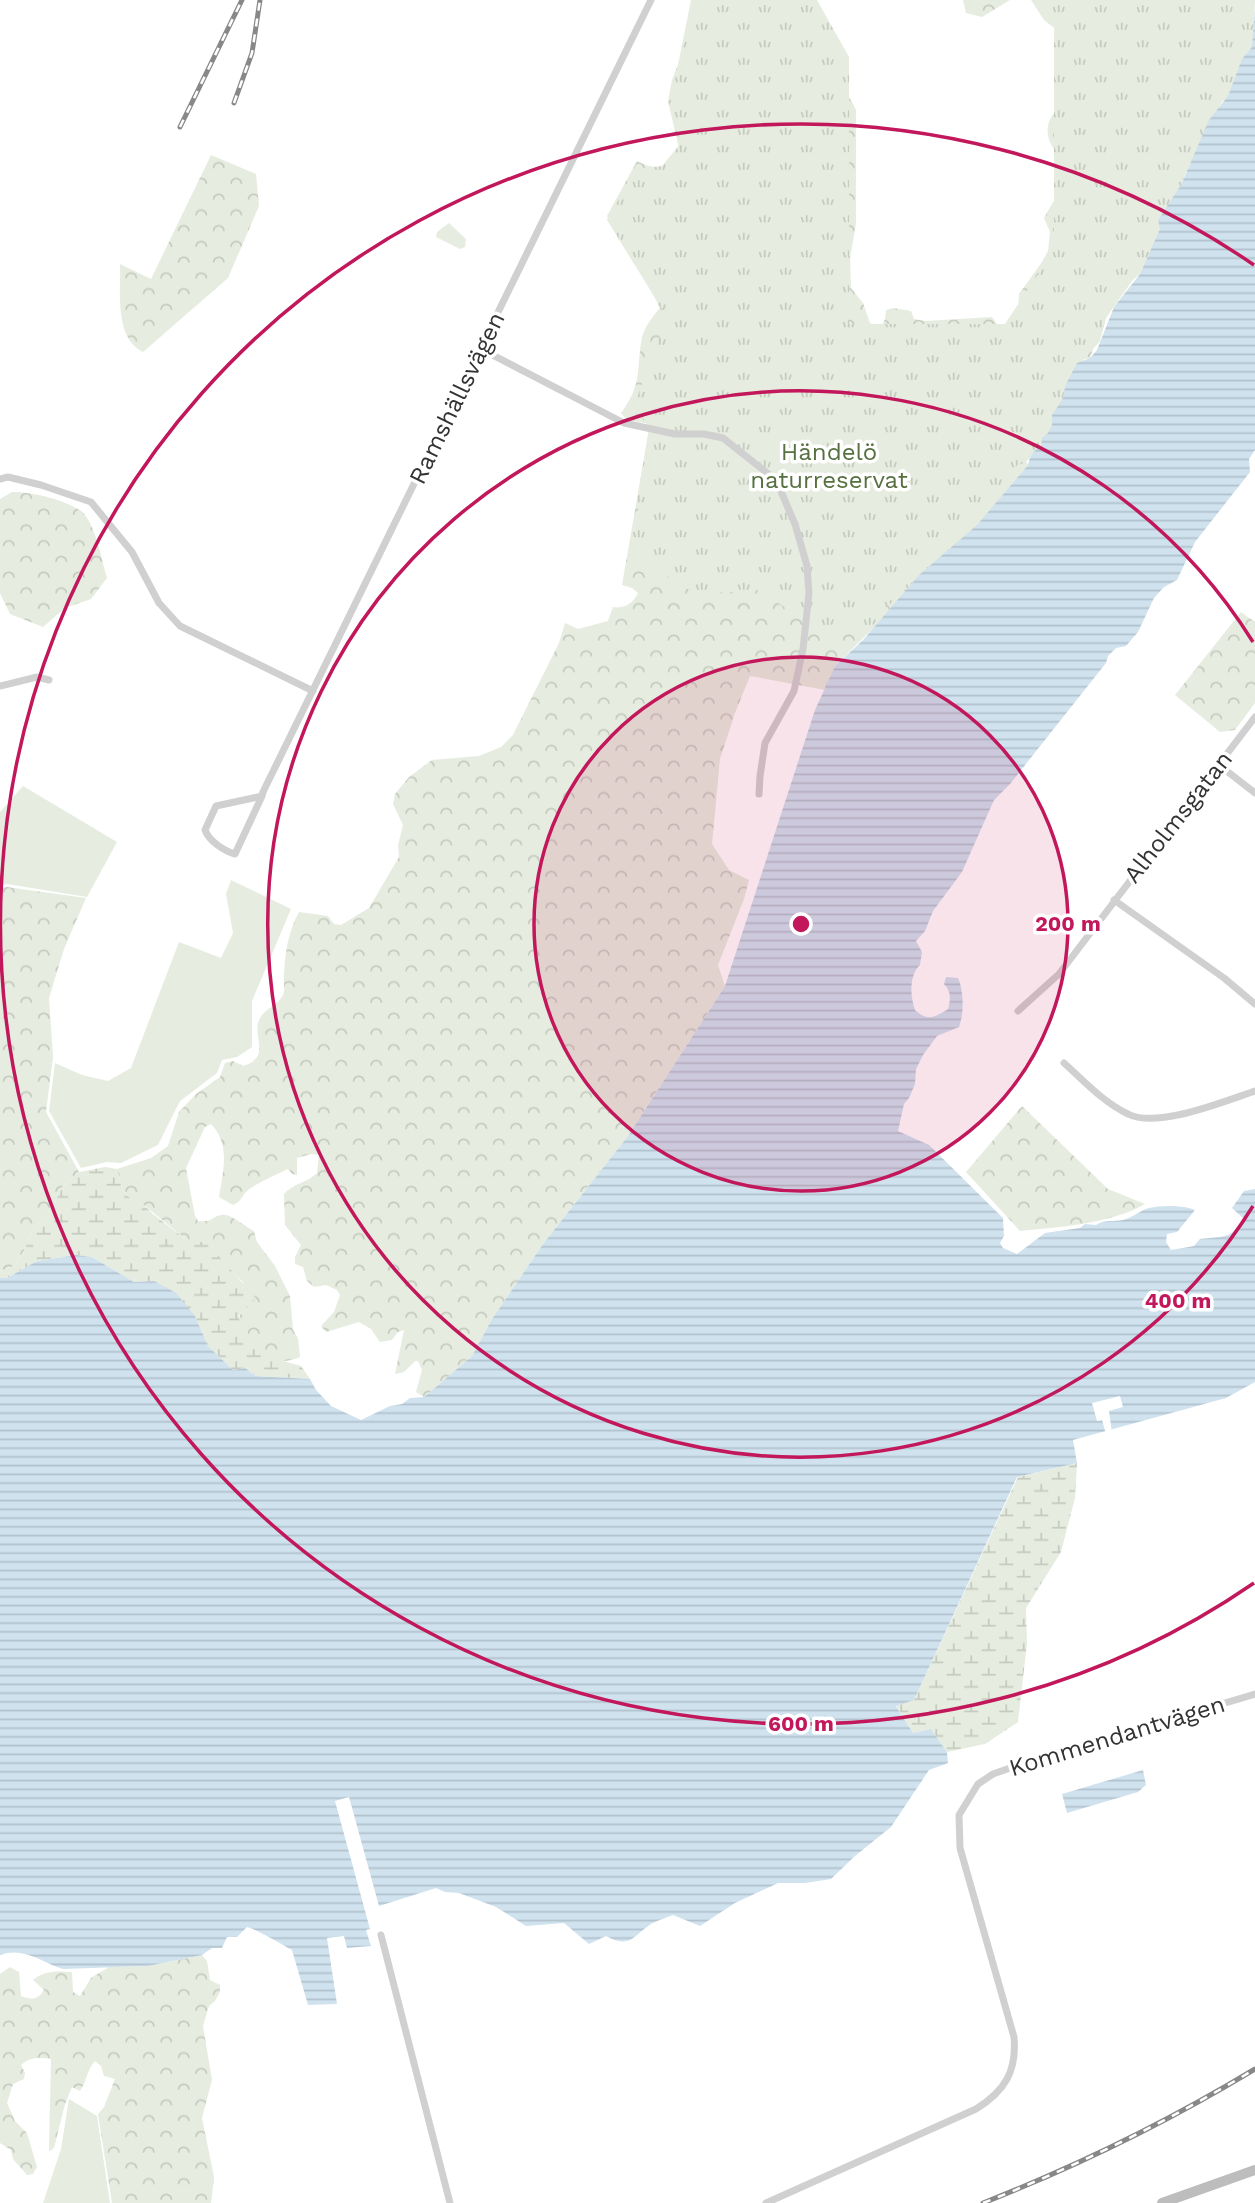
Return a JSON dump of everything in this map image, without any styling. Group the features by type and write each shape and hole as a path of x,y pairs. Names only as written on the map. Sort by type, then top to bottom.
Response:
{"street":[{"name":"Ramshällsvägen","path":"262,796 216,806 205,830 207,835 228,852 235,854 651,0"},
{"path":"481,349 624,423 675,434 704,434 723,438 776,480 795,524 807,566 809,593 803,649 794,691 765,743 759,794"},
{"path":"0,480 8,477 91,502 132,552 159,603 180,626 313,691"},
{"path":"0,686 37,677 50,680"},
{"name":"Alholmsgatan","path":"1018,1011 1059,974 1255,717"},
{"path":"1219,765 1255,793"},
{"path":"1114,900 1224,978 1255,1004"},
{"path":"1064,1062 1101,1097 1130,1116 1148,1119 1208,1106 1255,1091"},
{"name":"Kommendantvägen","path":"766,2203 975,2109 994,2097 1006,2082 1014,2062 1014,2037 960,1848 959,1815 978,1784 993,1774 1027,1762 1255,1695"},
{"path":"381,1936 450,2203"},
{"path":"1162,2203 1255,2170"}],"green space":[{"name":"Händelö naturreservat","path":"691,0 817,0 849,57 849,324 1005,324 1054,250 1054,27 1039,0 1255,0 1253,48 1230,96 1222,102 1195,157 1183,172 1181,189 1144,264 1106,318 1100,341 1072,373 1048,439 1025,463 1017,465 1007,484 1007,491 989,516 907,589 901,591 864,636 808,623 759,590 696,594 670,578 629,546 639,506 637,501 649,429 635,403 667,317 607,220 635,170 662,166 681,143 671,100"},
{"path":"963,0 1010,0 982,17 966,13"},
{"path":"1031,0 1199,0 1200,142 1140,274 1119,291 1107,309 1090,358 1072,362 1018,444 1028,465 977,525 835,666 825,690 750,676 720,759 712,844 729,870 749,880 718,965 725,986 628,1136 543,1244 492,1319 472,1356 424,1397 416,1392 422,1370 418,1361 404,1372 395,1374 404,1330 398,1332 392,1340 380,1342 371,1329 359,1322 326,1332 321,1326 334,1312 340,1295 337,1290 326,1285 314,1287 307,1281 303,1267 295,1264 295,1257 301,1245 285,1225 284,1194 317,1173 319,1155 297,1158 297,1175 288,1169 251,1188 233,1205 219,1197 224,1168 223,1149 211,1124 205,1127 186,1168 195,1216 198,1221 203,1221 225,1215 254,1231 257,1242 275,1266 290,1296 293,1330 298,1338 300,1357 283,1361 263,1354 250,1345 239,1328 240,1316 246,1307 243,1282 219,1259 208,1242 189,1242 144,1205 133,1201 123,1191 117,1169 151,1158 168,1146 179,1112 196,1094 220,1077 225,1063 233,1061 243,1066 257,1057 257,1026 265,1012 280,1000 284,992 288,943 299,912 328,916 334,924 341,925 369,908 399,857 398,845 403,825 393,804 395,794 409,777 432,760 479,756 501,747 513,735 559,643 565,623 578,629 608,621 613,607 628,604 638,593 622,585 650,424 627,420 621,413 636,385 643,333 660,308 607,216 637,161 655,167 665,165 680,153 668,101 672,80 681,57 847,93 856,110 856,224 850,258 851,288 863,303 870,323 881,327 886,310 893,308 911,311 914,319 925,321 992,317 1002,331 1018,309 1019,294 1048,251 1050,232 1044,218 1053,202 1059,201 1059,155 1051,144 1048,133 1049,122 1056,110 1058,31 1044,20"},
{"path":"211,155 256,174 259,206 228,278 143,352 127,336 123,325 120,264 151,279"},
{"path":"449,223 466,239 465,247 460,249 436,237 437,232"},
{"path":"12,492 48,497 81,511 94,533 107,578 91,599 65,608 43,627 10,614 0,593 0,499"},
{"path":"1241,612 1255,622 1255,703 1235,730 1220,732 1175,695"},
{"path":"23,786 117,842 87,897 0,885 0,812"},
{"path":"231,880 291,909 252,1001 252,1047 237,1057 222,1060 217,1073 180,1101 158,1145 121,1163 107,1162 81,1168 49,1111 55,1063 82,1075 108,1081 131,1068 179,942 221,958 233,933 226,894"},
{"path":"0,888 86,898 64,949 49,998 53,1057 46,1112 79,1172 63,1186 50,1211 32,1231 14,1266 0,1271"},
{"path":"1022,1106 1108,1189 1145,1204 1101,1220 1020,1231 966,1172"},
{"path":"105,1167 117,1169 123,1191 133,1201 144,1205 189,1242 208,1242 256,1299 239,1315 244,1337 259,1351 301,1366 310,1379 256,1376 245,1368 233,1370 208,1346 195,1316 154,1281 134,1282 92,1257 76,1255 37,1261 7,1278 0,1278 0,1271 14,1266 32,1231 50,1211 63,1186 79,1172"},
{"path":"1077,1463 1075,1498 1061,1552 1026,1608 1027,1643 1018,1722 985,1744 947,1752 931,1729 913,1733 896,1705 914,1700 1018,1477"},
{"path":"202,1955 207,1961 210,1980 220,1985 220,1992 209,2006 203,2026 212,2080 202,2118 214,2177 211,2203 112,2203 98,2114 104,2107 115,2079 104,2076 101,2066 95,2061 80,2091 72,2087 54,2148 49,2151 51,2059 35,2058 21,2065 25,2073 24,2079 13,2084 7,2103 15,2121 27,2133 37,2167 33,2174 27,2175 13,2159 11,2150 0,2143 0,1974 10,1967 19,1972 21,1996 31,1998 39,1996 44,1990 33,1980 37,1977 52,1972 72,1972 73,1992 80,1996 91,1978 109,1967 148,1966"},
{"path":"69,2099 97,2116 110,2203 43,2203 61,2149"}],"water":[{"path":"1255,10 1255,450 1249,459 1250,472 1195,542 1177,580 1164,587 1154,598 1138,632 1126,646 1116,648 1108,656 1106,663 1010,784 994,800 962,872 933,911 925,931 916,941 922,952 912,986 915,1010 924,1016 932,1017 948,1009 950,995 944,984 946,977 958,978 962,996 961,1022 959,1027 937,1036 923,1055 916,1069 915,1084 904,1104 898,1131 929,1145 1003,1218 1004,1236 1000,1243 1003,1248 1017,1254 1045,1233 1080,1228 1085,1224 1096,1225 1106,1221 1123,1220 1146,1209 1166,1206 1195,1210 1177,1232 1167,1234 1166,1242 1171,1250 1194,1246 1200,1239 1225,1236 1235,1231 1244,1219 1232,1208 1244,1191 1255,1189 1255,1382 1226,1398 1073,1440 1077,1463 1017,1477 914,1700 896,1706 913,1733 931,1729 947,1752 948,1763 929,1770 891,1827 831,1879 778,1883 735,1903 700,1926 673,1915 651,1924 626,1941 606,1936 589,1944 564,1923 526,1926 496,1907 459,1893 436,1888 379,1906 349,1797 335,1801 370,1929 366,1930 371,1946 347,1948 344,1936 327,1938 337,2004 308,2005 292,1950 247,1927 237,1937 227,1937 222,1948 212,1948 202,1955 148,1966 63,1969 25,1954 0,1955 0,1278 7,1278 37,1261 76,1255 92,1257 134,1282 154,1281 176,1293 195,1316 208,1346 233,1370 245,1368 256,1376 310,1379 331,1406 361,1420 390,1406 402,1404 410,1398 424,1397 472,1356 492,1319 543,1244 628,1136 725,986 815,710 835,666 863,640 919,575 977,525 1028,465 1033,452 1041,447 1042,438 1052,425 1052,415 1062,400 1066,384 1077,363 1090,358 1097,350 1114,307 1140,274 1160,229 1158,220 1181,185 1209,120 1228,96 1242,59 1252,47"},
{"path":"1143,1770 1146,1785 1138,1792 1067,1813 1062,1794"}],"pier":[{"path":"1120,1396 1123,1407 1109,1411 1112,1433 1106,1434 1102,1420 1097,1421 1092,1403"}],"railway":[{"path":"180,127 242,0"},
{"path":"234,103 252,53 260,0"},
{"path":"983,2203 1122,2142 1255,2069"}]}
